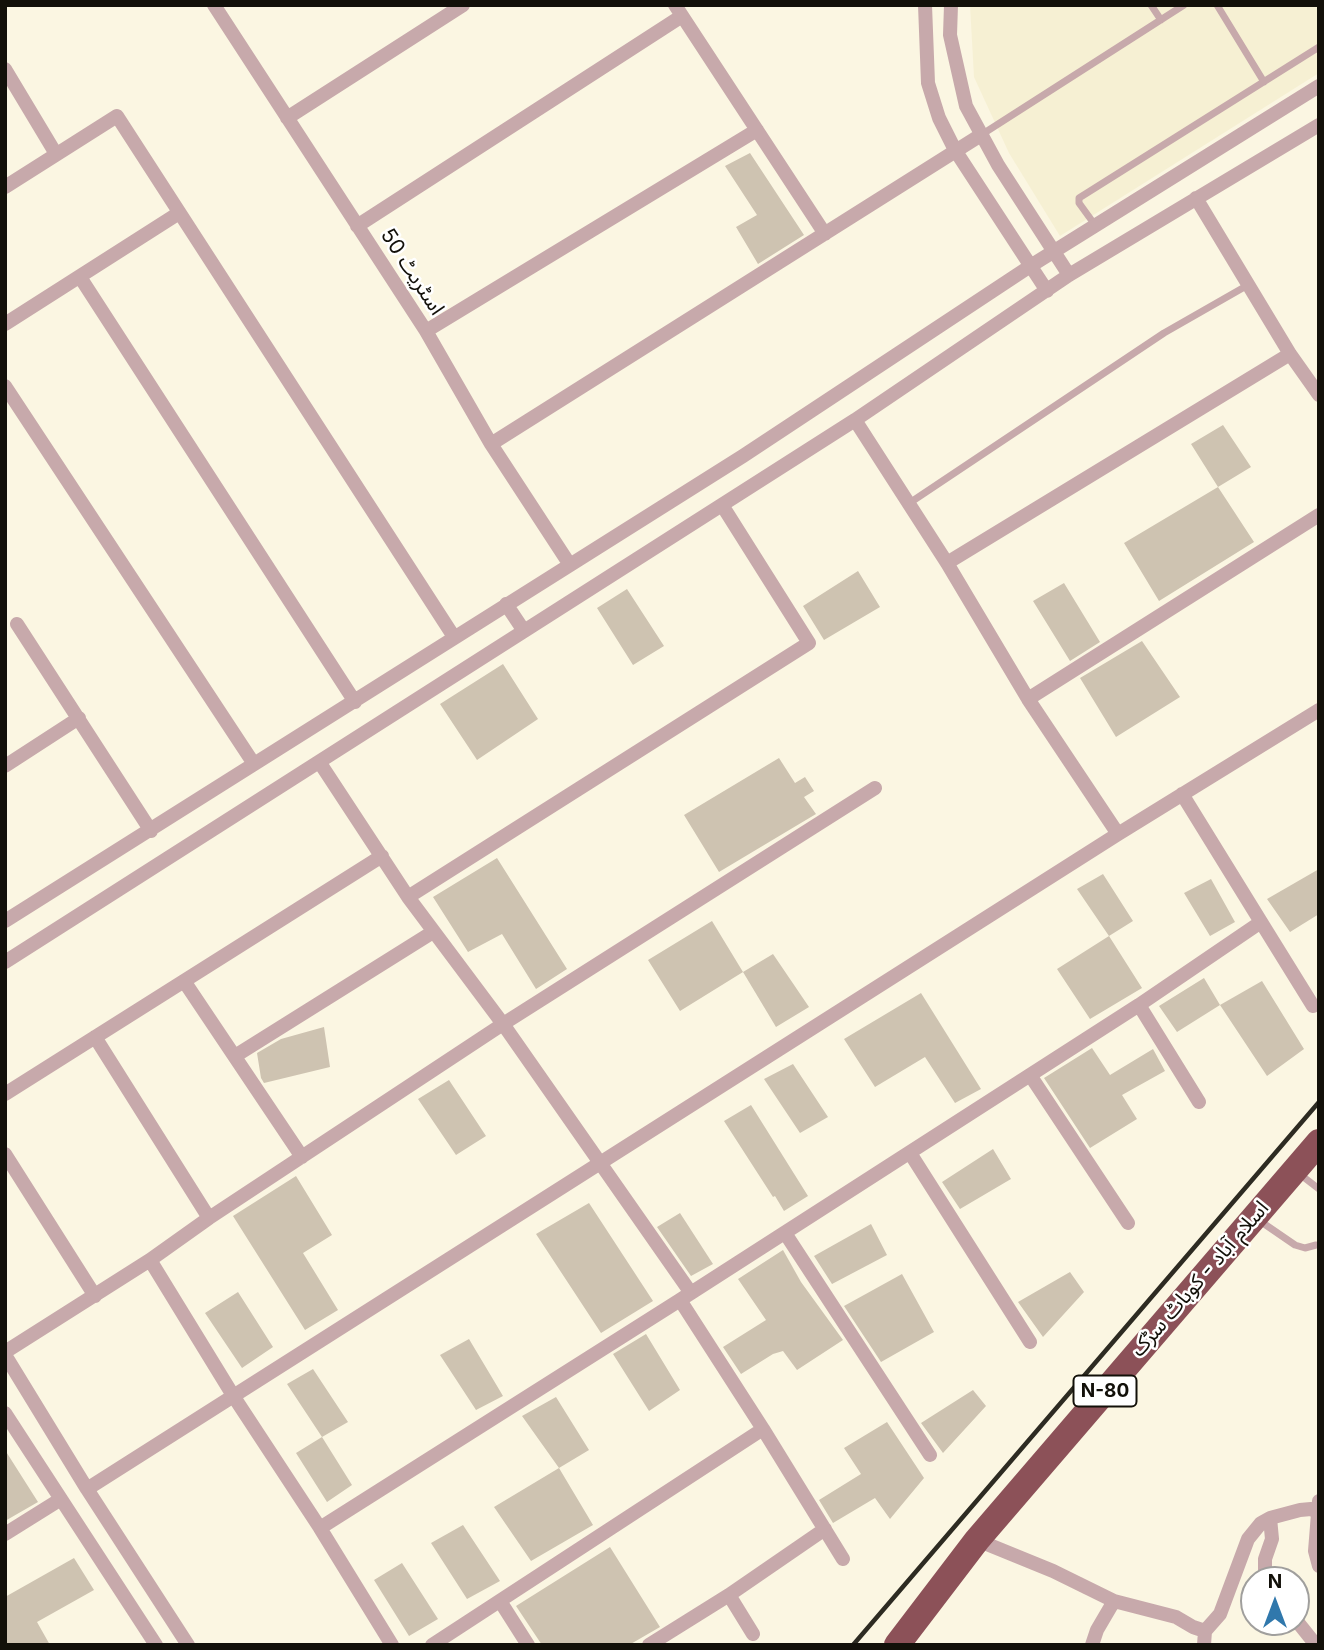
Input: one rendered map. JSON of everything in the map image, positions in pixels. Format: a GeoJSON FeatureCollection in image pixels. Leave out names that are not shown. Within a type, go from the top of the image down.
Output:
{"type":"FeatureCollection","features":[{"type":"Feature","properties":{"kind":"highway","name":"اسلام آباد - کوہاٹ سڑک"},"geometry":{"type":"LineString","coordinates":[[897,1645],[978,1539],[1319,1142]]}},
{"type":"Feature","properties":{"kind":"street","name":"اسٹریٹ 50"},"geometry":{"type":"LineString","coordinates":[[214,5],[425,331],[491,444],[570,565]]}},
{"type":"Feature","properties":{"kind":"street"},"geometry":{"type":"LineString","coordinates":[[287,118],[463,5]]}},
{"type":"Feature","properties":{"kind":"street"},"geometry":{"type":"LineString","coordinates":[[925,5],[928,83],[939,118],[955,150],[1047,291]]}},
{"type":"Feature","properties":{"kind":"street"},"geometry":{"type":"LineString","coordinates":[[951,5],[950,35],[966,106],[981,135],[1069,275]]}},
{"type":"Feature","properties":{"kind":"street"},"geometry":{"type":"LineString","coordinates":[[357,226],[678,10],[825,234]]}},
{"type":"Feature","properties":{"kind":"street"},"geometry":{"type":"LineString","coordinates":[[5,69],[56,155]]}},
{"type":"Feature","properties":{"kind":"street"},"geometry":{"type":"LineString","coordinates":[[5,922],[743,456],[1032,265],[1317,92]]}},
{"type":"Feature","properties":{"kind":"street"},"geometry":{"type":"LineString","coordinates":[[5,187],[117,116],[454,637]]}},
{"type":"Feature","properties":{"kind":"street"},"geometry":{"type":"LineString","coordinates":[[5,962],[855,420],[1069,275],[1319,125]]}},
{"type":"Feature","properties":{"kind":"street"},"geometry":{"type":"LineString","coordinates":[[425,331],[757,130]]}},
{"type":"Feature","properties":{"kind":"street"},"geometry":{"type":"LineString","coordinates":[[491,444],[981,135]]}},
{"type":"Feature","properties":{"kind":"street"},"geometry":{"type":"LineString","coordinates":[[1196,198],[1290,354],[1319,395]]}},
{"type":"Feature","properties":{"kind":"street"},"geometry":{"type":"LineString","coordinates":[[5,324],[179,213]]}},
{"type":"Feature","properties":{"kind":"street"},"geometry":{"type":"LineString","coordinates":[[80,277],[355,702]]}},
{"type":"Feature","properties":{"kind":"street"},"geometry":{"type":"LineString","coordinates":[[947,564],[1290,354]]}},
{"type":"Feature","properties":{"kind":"street"},"geometry":{"type":"LineString","coordinates":[[5,386],[254,764]]}},
{"type":"Feature","properties":{"kind":"street"},"geometry":{"type":"LineString","coordinates":[[855,420],[947,564],[1028,699],[1118,834]]}},
{"type":"Feature","properties":{"kind":"street"},"geometry":{"type":"LineString","coordinates":[[408,897],[809,643],[722,505]]}},
{"type":"Feature","properties":{"kind":"street"},"geometry":{"type":"LineString","coordinates":[[1028,699],[1319,515]]}},
{"type":"Feature","properties":{"kind":"street"},"geometry":{"type":"LineString","coordinates":[[506,604],[524,631]]}},
{"type":"Feature","properties":{"kind":"street"},"geometry":{"type":"LineString","coordinates":[[17,624],[151,831]]}},
{"type":"Feature","properties":{"kind":"street"},"geometry":{"type":"LineString","coordinates":[[87,1489],[1118,834],[1318,712]]}},
{"type":"Feature","properties":{"kind":"street"},"geometry":{"type":"LineString","coordinates":[[5,766],[79,718]]}},
{"type":"Feature","properties":{"kind":"street"},"geometry":{"type":"LineString","coordinates":[[320,763],[408,897],[503,1024],[600,1162],[843,1559]]}},
{"type":"Feature","properties":{"kind":"street"},"geometry":{"type":"LineString","coordinates":[[188,1645],[87,1489],[5,1353],[150,1260],[209,1218],[503,1024],[875,788]]}},
{"type":"Feature","properties":{"kind":"street"},"geometry":{"type":"LineString","coordinates":[[1182,794],[1314,1006]]}},
{"type":"Feature","properties":{"kind":"street"},"geometry":{"type":"LineString","coordinates":[[5,1094],[382,856]]}},
{"type":"Feature","properties":{"kind":"street"},"geometry":{"type":"LineString","coordinates":[[320,1528],[910,1153],[1139,1005],[1261,922]]}},
{"type":"Feature","properties":{"kind":"street"},"geometry":{"type":"LineString","coordinates":[[234,1056],[433,932]]}},
{"type":"Feature","properties":{"kind":"street"},"geometry":{"type":"LineString","coordinates":[[184,981],[302,1157]]}},
{"type":"Feature","properties":{"kind":"street"},"geometry":{"type":"LineString","coordinates":[[1139,1005],[1199,1102]]}},
{"type":"Feature","properties":{"kind":"street"},"geometry":{"type":"LineString","coordinates":[[95,1037],[209,1218]]}},
{"type":"Feature","properties":{"kind":"street"},"geometry":{"type":"LineString","coordinates":[[1030,1075],[1128,1223]]}},
{"type":"Feature","properties":{"kind":"street"},"geometry":{"type":"LineString","coordinates":[[910,1153],[1030,1342]]}},
{"type":"Feature","properties":{"kind":"street"},"geometry":{"type":"LineString","coordinates":[[5,1154],[95,1296]]}},
{"type":"Feature","properties":{"kind":"street"},"geometry":{"type":"LineString","coordinates":[[785,1233],[930,1455]]}},
{"type":"Feature","properties":{"kind":"street"},"geometry":{"type":"LineString","coordinates":[[150,1260],[392,1645]]}},
{"type":"Feature","properties":{"kind":"street"},"geometry":{"type":"LineString","coordinates":[[5,1413],[156,1645]]}},
{"type":"Feature","properties":{"kind":"street"},"geometry":{"type":"LineString","coordinates":[[432,1645],[763,1429]]}},
{"type":"Feature","properties":{"kind":"street"},"geometry":{"type":"LineString","coordinates":[[5,1534],[61,1499]]}},
{"type":"Feature","properties":{"kind":"street"},"geometry":{"type":"LineString","coordinates":[[978,1539],[1054,1571],[1114,1601],[1176,1617],[1193,1627],[1204,1638],[1220,1614],[1248,1539],[1261,1522],[1318,1506],[1315,1551],[1319,1566]]}},
{"type":"Feature","properties":{"kind":"street"},"geometry":{"type":"LineString","coordinates":[[1265,1566],[1272,1539],[1270,1518]]}},
{"type":"Feature","properties":{"kind":"street"},"geometry":{"type":"LineString","coordinates":[[649,1645],[729,1595],[825,1529]]}},
{"type":"Feature","properties":{"kind":"street"},"geometry":{"type":"LineString","coordinates":[[729,1595],[753,1634]]}},
{"type":"Feature","properties":{"kind":"street"},"geometry":{"type":"LineString","coordinates":[[500,1601],[528,1645]]}},
{"type":"Feature","properties":{"kind":"street"},"geometry":{"type":"LineString","coordinates":[[1092,1645],[1097,1630],[1114,1601]]}},
{"type":"Feature","properties":{"kind":"lane"},"geometry":{"type":"LineString","coordinates":[[1151,5],[1161,20]]}},
{"type":"Feature","properties":{"kind":"lane"},"geometry":{"type":"LineString","coordinates":[[981,135],[1184,5]]}},
{"type":"Feature","properties":{"kind":"lane"},"geometry":{"type":"LineString","coordinates":[[1217,5],[1264,82]]}},
{"type":"Feature","properties":{"kind":"lane"},"geometry":{"type":"LineString","coordinates":[[1095,226],[1079,203],[1079,198],[1319,47]]}},
{"type":"Feature","properties":{"kind":"lane"},"geometry":{"type":"LineString","coordinates":[[907,505],[1164,333],[1248,284]]}},
{"type":"Feature","properties":{"kind":"lane"},"geometry":{"type":"LineString","coordinates":[[1294,1170],[1319,1189]]}},
{"type":"Feature","properties":{"kind":"lane"},"geometry":{"type":"LineString","coordinates":[[1253,1217],[1295,1245],[1305,1248],[1316,1244]]}},
{"type":"Feature","properties":{"kind":"shaded area"},"geometry":{"type":"Polygon","coordinates":[[[970,5],[1319,5],[1319,73],[1060,236],[1009,153],[974,77],[970,5]]]}},
{"type":"Feature","properties":{"kind":"building"},"geometry":{"type":"Polygon","coordinates":[[[750,153],[804,235],[758,264],[736,227],[757,215],[725,166],[750,153]]]}},
{"type":"Feature","properties":{"kind":"building"},"geometry":{"type":"Polygon","coordinates":[[[1223,425],[1251,467],[1218,487],[1191,444],[1223,425]]]}},
{"type":"Feature","properties":{"kind":"building"},"geometry":{"type":"Polygon","coordinates":[[[1218,487],[1254,542],[1159,601],[1124,543],[1218,487]]]}},
{"type":"Feature","properties":{"kind":"building"},"geometry":{"type":"Polygon","coordinates":[[[858,571],[880,607],[824,640],[803,606],[858,571]]]}},
{"type":"Feature","properties":{"kind":"building"},"geometry":{"type":"Polygon","coordinates":[[[1064,583],[1100,642],[1070,661],[1033,601],[1064,583]]]}},
{"type":"Feature","properties":{"kind":"building"},"geometry":{"type":"Polygon","coordinates":[[[627,589],[664,646],[633,665],[597,608],[627,589]]]}},
{"type":"Feature","properties":{"kind":"building"},"geometry":{"type":"Polygon","coordinates":[[[1142,641],[1180,697],[1116,737],[1080,678],[1142,641]]]}},
{"type":"Feature","properties":{"kind":"building"},"geometry":{"type":"Polygon","coordinates":[[[503,664],[538,719],[477,760],[440,704],[503,664]]]}},
{"type":"Feature","properties":{"kind":"building"},"geometry":{"type":"Polygon","coordinates":[[[779,758],[795,783],[805,777],[814,791],[804,797],[816,814],[719,872],[684,815],[779,758]]]}},
{"type":"Feature","properties":{"kind":"building"},"geometry":{"type":"Polygon","coordinates":[[[497,858],[567,969],[536,989],[502,934],[468,952],[433,897],[497,858]]]}},
{"type":"Feature","properties":{"kind":"building"},"geometry":{"type":"Polygon","coordinates":[[[1319,869],[1319,914],[1290,932],[1267,899],[1319,869]]]}},
{"type":"Feature","properties":{"kind":"building"},"geometry":{"type":"Polygon","coordinates":[[[1103,874],[1133,921],[1109,936],[1077,889],[1103,874]]]}},
{"type":"Feature","properties":{"kind":"building"},"geometry":{"type":"Polygon","coordinates":[[[1211,879],[1235,922],[1210,936],[1184,893],[1211,879]]]}},
{"type":"Feature","properties":{"kind":"building"},"geometry":{"type":"Polygon","coordinates":[[[712,921],[743,972],[680,1011],[648,960],[712,921]]]}},
{"type":"Feature","properties":{"kind":"building"},"geometry":{"type":"Polygon","coordinates":[[[1109,936],[1142,988],[1090,1019],[1057,969],[1109,936]]]}},
{"type":"Feature","properties":{"kind":"building"},"geometry":{"type":"Polygon","coordinates":[[[773,954],[809,1007],[776,1027],[743,972],[773,954]]]}},
{"type":"Feature","properties":{"kind":"building"},"geometry":{"type":"Polygon","coordinates":[[[1204,978],[1220,1005],[1177,1032],[1159,1006],[1204,978]]]}},
{"type":"Feature","properties":{"kind":"building"},"geometry":{"type":"Polygon","coordinates":[[[1262,981],[1304,1049],[1267,1076],[1220,1005],[1262,981]]]}},
{"type":"Feature","properties":{"kind":"building"},"geometry":{"type":"Polygon","coordinates":[[[921,993],[981,1089],[955,1103],[925,1057],[875,1087],[844,1039],[921,993]]]}},
{"type":"Feature","properties":{"kind":"building"},"geometry":{"type":"Polygon","coordinates":[[[324,1027],[330,1067],[264,1083],[257,1053],[281,1039],[324,1027]]]}},
{"type":"Feature","properties":{"kind":"building"},"geometry":{"type":"Polygon","coordinates":[[[1092,1048],[1110,1075],[1153,1049],[1165,1071],[1122,1095],[1137,1119],[1090,1148],[1044,1078],[1092,1048]]]}},
{"type":"Feature","properties":{"kind":"building"},"geometry":{"type":"Polygon","coordinates":[[[793,1064],[828,1117],[800,1133],[764,1079],[793,1064]]]}},
{"type":"Feature","properties":{"kind":"building"},"geometry":{"type":"Polygon","coordinates":[[[449,1080],[486,1136],[456,1155],[418,1099],[449,1080]]]}},
{"type":"Feature","properties":{"kind":"building"},"geometry":{"type":"Polygon","coordinates":[[[751,1105],[808,1196],[784,1211],[724,1121],[751,1105]]]}},
{"type":"Feature","properties":{"kind":"building"},"geometry":{"type":"Polygon","coordinates":[[[993,1149],[1011,1179],[960,1209],[942,1182],[993,1149]]]}},
{"type":"Feature","properties":{"kind":"building"},"geometry":{"type":"Polygon","coordinates":[[[296,1176],[332,1235],[303,1253],[338,1310],[305,1330],[233,1216],[296,1176]]]}},
{"type":"Feature","properties":{"kind":"building"},"geometry":{"type":"Polygon","coordinates":[[[589,1203],[653,1301],[601,1333],[536,1234],[589,1203]]]}},
{"type":"Feature","properties":{"kind":"building"},"geometry":{"type":"Polygon","coordinates":[[[680,1213],[713,1264],[691,1276],[657,1227],[680,1213]]]}},
{"type":"Feature","properties":{"kind":"building"},"geometry":{"type":"Polygon","coordinates":[[[871,1224],[887,1255],[832,1284],[814,1256],[871,1224]]]}},
{"type":"Feature","properties":{"kind":"building"},"geometry":{"type":"Polygon","coordinates":[[[783,1250],[801,1282],[843,1340],[797,1370],[783,1351],[773,1354],[741,1374],[723,1347],[766,1320],[738,1279],[783,1250]]]}},
{"type":"Feature","properties":{"kind":"building"},"geometry":{"type":"Polygon","coordinates":[[[1070,1272],[1084,1292],[1043,1337],[1018,1302],[1070,1272]]]}},
{"type":"Feature","properties":{"kind":"building"},"geometry":{"type":"Polygon","coordinates":[[[902,1274],[934,1332],[881,1362],[844,1306],[902,1274]]]}},
{"type":"Feature","properties":{"kind":"building"},"geometry":{"type":"Polygon","coordinates":[[[238,1292],[273,1347],[242,1368],[205,1313],[238,1292]]]}},
{"type":"Feature","properties":{"kind":"building"},"geometry":{"type":"Polygon","coordinates":[[[646,1334],[680,1390],[649,1411],[613,1354],[646,1334]]]}},
{"type":"Feature","properties":{"kind":"building"},"geometry":{"type":"Polygon","coordinates":[[[469,1339],[503,1396],[476,1410],[440,1355],[469,1339]]]}},
{"type":"Feature","properties":{"kind":"building"},"geometry":{"type":"Polygon","coordinates":[[[313,1369],[348,1422],[322,1437],[287,1384],[313,1369]]]}},
{"type":"Feature","properties":{"kind":"building"},"geometry":{"type":"Polygon","coordinates":[[[973,1390],[986,1406],[943,1453],[921,1423],[973,1390]]]}},
{"type":"Feature","properties":{"kind":"building"},"geometry":{"type":"Polygon","coordinates":[[[556,1397],[589,1450],[559,1468],[522,1416],[556,1397]]]}},
{"type":"Feature","properties":{"kind":"building"},"geometry":{"type":"Polygon","coordinates":[[[887,1422],[924,1478],[890,1519],[875,1498],[833,1523],[819,1500],[861,1474],[844,1448],[887,1422]]]}},
{"type":"Feature","properties":{"kind":"building"},"geometry":{"type":"Polygon","coordinates":[[[322,1437],[352,1485],[327,1502],[296,1453],[322,1437]]]}},
{"type":"Feature","properties":{"kind":"building"},"geometry":{"type":"Polygon","coordinates":[[[5,1450],[38,1502],[5,1521],[5,1450]]]}},
{"type":"Feature","properties":{"kind":"building"},"geometry":{"type":"Polygon","coordinates":[[[559,1468],[593,1525],[531,1561],[494,1507],[559,1468]]]}},
{"type":"Feature","properties":{"kind":"building"},"geometry":{"type":"Polygon","coordinates":[[[463,1525],[500,1581],[467,1599],[431,1543],[463,1525]]]}},
{"type":"Feature","properties":{"kind":"building"},"geometry":{"type":"Polygon","coordinates":[[[610,1547],[660,1627],[629,1645],[542,1645],[516,1606],[610,1547]]]}},
{"type":"Feature","properties":{"kind":"building"},"geometry":{"type":"Polygon","coordinates":[[[74,1558],[94,1590],[37,1622],[50,1645],[5,1645],[5,1597],[74,1558]]]}},
{"type":"Feature","properties":{"kind":"building"},"geometry":{"type":"Polygon","coordinates":[[[402,1563],[438,1619],[409,1636],[374,1580],[402,1563]]]}},
{"type":"Feature","properties":{"kind":"railway"},"geometry":{"type":"LineString","coordinates":[[853,1645],[1319,1102]]}}]}
